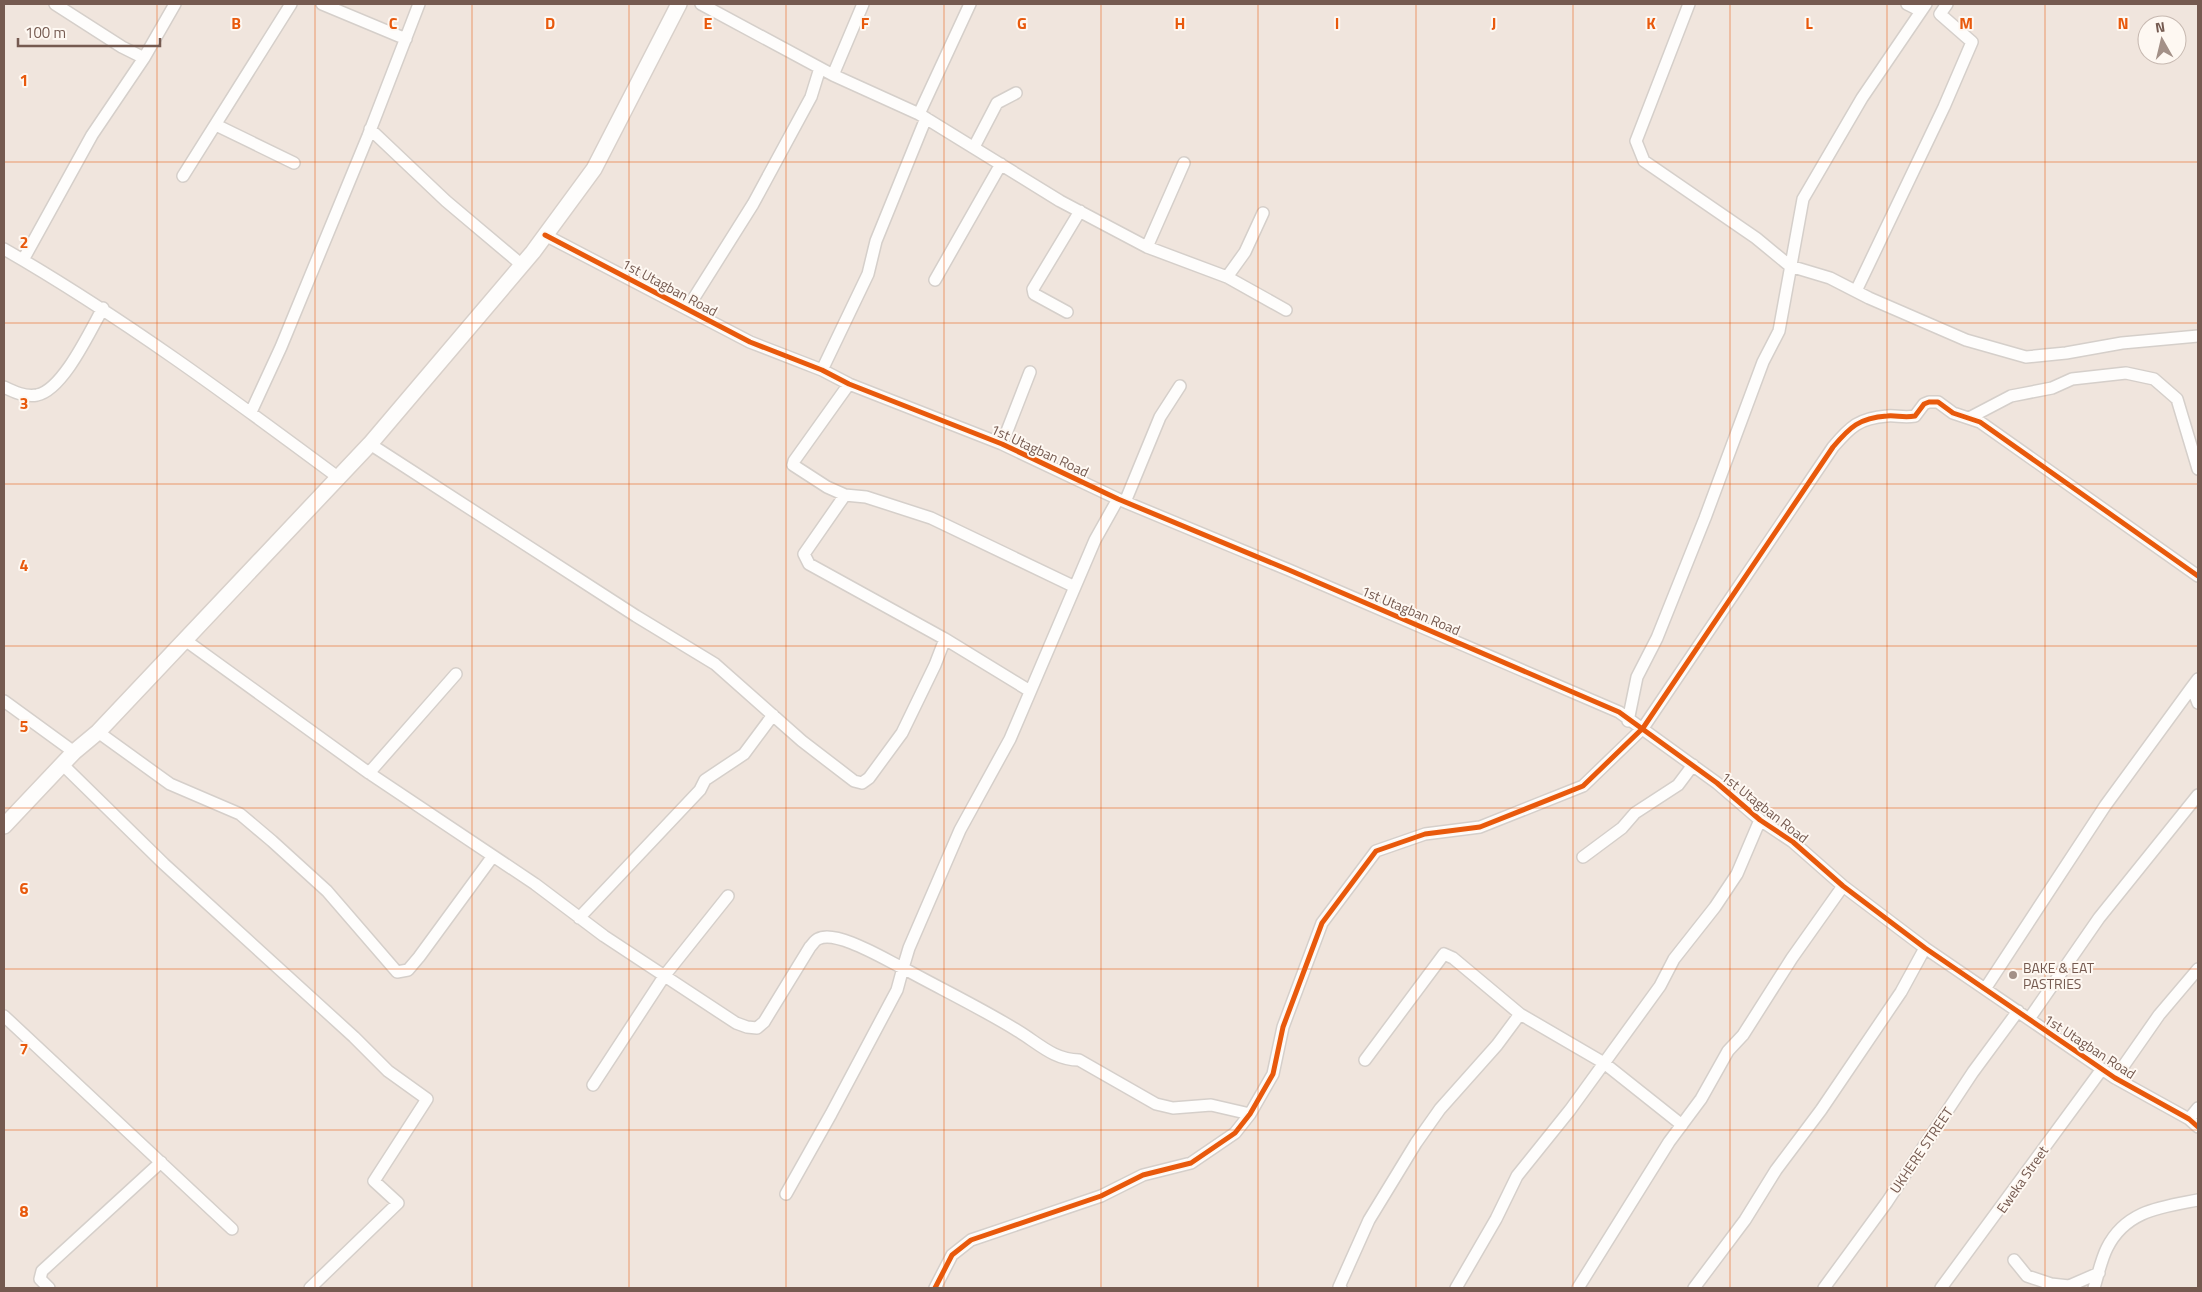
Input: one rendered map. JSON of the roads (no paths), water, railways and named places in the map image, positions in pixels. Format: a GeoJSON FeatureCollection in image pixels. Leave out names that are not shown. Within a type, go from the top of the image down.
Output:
{"type":"FeatureCollection","features":[{"type":"Feature","properties":{"kind":"main road"},"geometry":{"type":"LineString","coordinates":[[4,826],[74,752],[98,732],[339,478],[522,265],[594,169],[675,5]]}},
{"type":"Feature","properties":{"kind":"street"},"geometry":{"type":"LineString","coordinates":[[55,4],[122,47],[144,58]]}},
{"type":"Feature","properties":{"kind":"street"},"geometry":{"type":"LineString","coordinates":[[23,260],[92,135],[144,58],[175,4]]}},
{"type":"Feature","properties":{"kind":"street"},"geometry":{"type":"LineString","coordinates":[[183,176],[291,4]]}},
{"type":"Feature","properties":{"kind":"street"},"geometry":{"type":"LineString","coordinates":[[322,4],[406,39]]}},
{"type":"Feature","properties":{"kind":"street"},"geometry":{"type":"LineString","coordinates":[[251,412],[285,338],[419,4]]}},
{"type":"Feature","properties":{"kind":"street"},"geometry":{"type":"LineString","coordinates":[[700,4],[833,75],[923,116],[1080,211],[1147,247],[1227,277],[1286,310]]}},
{"type":"Feature","properties":{"kind":"street"},"geometry":{"type":"LineString","coordinates":[[833,75],[863,4]]}},
{"type":"Feature","properties":{"kind":"street"},"geometry":{"type":"LineString","coordinates":[[822,370],[868,274],[876,241],[923,116],[970,4]]}},
{"type":"Feature","properties":{"kind":"street"},"geometry":{"type":"LineString","coordinates":[[1689,4],[1636,141],[1644,161],[1756,238],[1790,266],[1830,278],[1966,340],[2026,356],[2066,353],[2122,343],[2198,336]]}},
{"type":"Feature","properties":{"kind":"street"},"geometry":{"type":"LineString","coordinates":[[1628,721],[1638,677],[1657,638],[1705,518],[1763,362],[1779,331],[1803,199],[1862,98],[1924,7],[1908,4]]}},
{"type":"Feature","properties":{"kind":"street"},"geometry":{"type":"LineString","coordinates":[[1856,291],[1944,107],[1972,42],[1940,14],[1946,4]]}},
{"type":"Feature","properties":{"kind":"street"},"geometry":{"type":"LineString","coordinates":[[687,309],[753,204],[811,97],[820,68]]}},
{"type":"Feature","properties":{"kind":"street"},"geometry":{"type":"LineString","coordinates":[[974,147],[997,103],[1016,93]]}},
{"type":"Feature","properties":{"kind":"street"},"geometry":{"type":"LineString","coordinates":[[216,125],[294,163]]}},
{"type":"Feature","properties":{"kind":"street"},"geometry":{"type":"LineString","coordinates":[[370,129],[446,201],[522,265]]}},
{"type":"Feature","properties":{"kind":"street"},"geometry":{"type":"LineString","coordinates":[[1147,247],[1184,163]]}},
{"type":"Feature","properties":{"kind":"street"},"geometry":{"type":"LineString","coordinates":[[935,280],[1001,164]]}},
{"type":"Feature","properties":{"kind":"street"},"geometry":{"type":"LineString","coordinates":[[1067,312],[1034,294],[1033,289],[1080,211]]}},
{"type":"Feature","properties":{"kind":"street"},"geometry":{"type":"LineString","coordinates":[[1227,277],[1245,252],[1264,213]]}},
{"type":"Feature","properties":{"kind":"street","name":"1st Utagban Road"},"geometry":{"type":"LineString","coordinates":[[545,235],[750,342],[822,370],[849,384],[1002,444],[1122,500],[1290,570],[1619,712],[1628,721],[1643,728],[1693,765],[1760,820],[1792,842],[1844,886],[1925,948],[2115,1078],[2194,1123]]}},
{"type":"Feature","properties":{"kind":"street"},"geometry":{"type":"LineString","coordinates":[[4,249],[103,308],[251,412],[339,478]]}},
{"type":"Feature","properties":{"kind":"street"},"geometry":{"type":"LineString","coordinates":[[4,387],[29,396],[45,393],[53,388],[64,375],[103,308]]}},
{"type":"Feature","properties":{"kind":"street"},"geometry":{"type":"LineString","coordinates":[[1002,444],[1030,372]]}},
{"type":"Feature","properties":{"kind":"street"},"geometry":{"type":"LineString","coordinates":[[1969,418],[2011,396],[2052,388],[2072,379],[2126,373],[2154,378],[2177,399],[2198,468]]}},
{"type":"Feature","properties":{"kind":"street"},"geometry":{"type":"LineString","coordinates":[[849,384],[793,465],[827,487],[845,495],[866,497],[931,518],[1075,587]]}},
{"type":"Feature","properties":{"kind":"street"},"geometry":{"type":"LineString","coordinates":[[786,1194],[897,990],[909,948],[960,830],[1010,739],[1096,540],[1122,500],[1160,416],[1180,386]]}},
{"type":"Feature","properties":{"kind":"street"},"geometry":{"type":"LineString","coordinates":[[935,1288],[952,1255],[971,1240],[1101,1196],[1143,1175],[1191,1163],[1236,1134],[1273,1074],[1283,1027],[1322,923],[1376,851],[1425,834],[1480,826],[1583,786],[1643,728],[1833,447],[1849,428],[1866,419],[1889,415],[1902,418],[1915,416],[1924,404],[1938,402],[1953,413],[1980,422],[2198,576]]}},
{"type":"Feature","properties":{"kind":"street"},"geometry":{"type":"LineString","coordinates":[[370,444],[636,616],[715,664],[802,741],[854,781],[862,782],[870,778],[902,733],[935,665],[945,639]]}},
{"type":"Feature","properties":{"kind":"street"},"geometry":{"type":"LineString","coordinates":[[845,495],[804,554],[808,564],[945,639],[1030,691]]}},
{"type":"Feature","properties":{"kind":"street"},"geometry":{"type":"LineString","coordinates":[[185,640],[369,773],[535,884],[604,936],[736,1022],[747,1027],[757,1028],[764,1022],[810,947],[818,939],[828,937],[840,938],[903,968],[1018,1030],[1048,1051],[1066,1060],[1079,1060],[1156,1104],[1173,1108],[1210,1105],[1250,1114]]}},
{"type":"Feature","properties":{"kind":"street"},"geometry":{"type":"LineString","coordinates":[[369,773],[456,674]]}},
{"type":"Feature","properties":{"kind":"street"},"geometry":{"type":"LineString","coordinates":[[2195,683],[2198,703]]}},
{"type":"Feature","properties":{"kind":"street"},"geometry":{"type":"LineString","coordinates":[[1985,989],[2105,806],[2195,683]]}},
{"type":"Feature","properties":{"kind":"street"},"geometry":{"type":"LineString","coordinates":[[4,701],[74,752]]}},
{"type":"Feature","properties":{"kind":"street"},"geometry":{"type":"LineString","coordinates":[[579,918],[700,790],[705,780],[744,754],[773,715]]}},
{"type":"Feature","properties":{"kind":"street"},"geometry":{"type":"LineString","coordinates":[[98,732],[170,784],[240,814],[326,891],[397,972],[408,970],[419,958],[493,856]]}},
{"type":"Feature","properties":{"kind":"street"},"geometry":{"type":"LineString","coordinates":[[62,764],[164,864],[354,1037],[388,1071],[427,1099],[374,1181],[398,1203],[310,1288]]}},
{"type":"Feature","properties":{"kind":"street"},"geometry":{"type":"LineString","coordinates":[[1583,857],[1622,828],[1635,813],[1678,785],[1693,765]]}},
{"type":"Feature","properties":{"kind":"street"},"geometry":{"type":"LineString","coordinates":[[2029,1019],[2099,918],[2198,795]]}},
{"type":"Feature","properties":{"kind":"street"},"geometry":{"type":"LineString","coordinates":[[1456,1288],[1496,1219],[1517,1176],[1604,1064],[1660,986],[1674,959],[1715,907],[1737,874],[1760,820]]}},
{"type":"Feature","properties":{"kind":"street"},"geometry":{"type":"LineString","coordinates":[[1578,1288],[1669,1142],[1701,1098],[1728,1052],[1742,1035],[1792,958],[1844,886]]}},
{"type":"Feature","properties":{"kind":"street"},"geometry":{"type":"LineString","coordinates":[[594,1085],[665,975],[728,896]]}},
{"type":"Feature","properties":{"kind":"street"},"geometry":{"type":"LineString","coordinates":[[1694,1288],[1744,1220],[1776,1170],[1821,1110],[1885,1016],[1901,992],[1925,948]]}},
{"type":"Feature","properties":{"kind":"street"},"geometry":{"type":"LineString","coordinates":[[1365,1060],[1444,954],[1453,958],[1520,1014],[1604,1064],[1682,1126]]}},
{"type":"Feature","properties":{"kind":"street"},"geometry":{"type":"LineString","coordinates":[[2115,1078],[2159,1016],[2198,969]]}},
{"type":"Feature","properties":{"kind":"street","name":"UKHERE STREET"},"geometry":{"type":"LineString","coordinates":[[1824,1288],[1887,1202],[1973,1072],[2018,1011]]}},
{"type":"Feature","properties":{"kind":"street"},"geometry":{"type":"LineString","coordinates":[[1341,1288],[1339,1287],[1369,1220],[1416,1142],[1440,1109],[1497,1045],[1520,1014]]}},
{"type":"Feature","properties":{"kind":"street"},"geometry":{"type":"LineString","coordinates":[[4,1016],[232,1229]]}},
{"type":"Feature","properties":{"kind":"street","name":"Eweka Street"},"geometry":{"type":"LineString","coordinates":[[1941,1288],[2102,1069]]}},
{"type":"Feature","properties":{"kind":"street"},"geometry":{"type":"LineString","coordinates":[[2194,1123],[2198,1108]]}},
{"type":"Feature","properties":{"kind":"street"},"geometry":{"type":"LineString","coordinates":[[50,1288],[40,1279],[42,1271],[161,1162]]}},
{"type":"Feature","properties":{"kind":"street"},"geometry":{"type":"LineString","coordinates":[[2094,1288],[2108,1248],[2120,1231],[2135,1216],[2155,1208],[2198,1200]]}},
{"type":"Feature","properties":{"kind":"street"},"geometry":{"type":"LineString","coordinates":[[2014,1260],[2027,1276],[2050,1284],[2069,1286],[2099,1273]]}},
{"type":"Feature","properties":{"kind":"place","name":"BAKE & EAT PASTRIES"},"geometry":{"type":"Point","coordinates":[2013,975]}}]}
